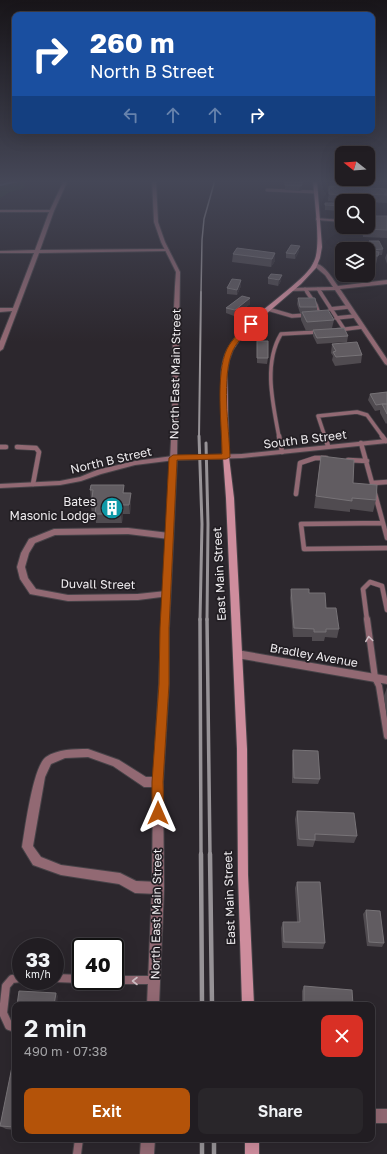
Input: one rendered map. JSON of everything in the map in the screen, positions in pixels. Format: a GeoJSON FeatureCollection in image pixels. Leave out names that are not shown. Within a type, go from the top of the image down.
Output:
{"type":"FeatureCollection","features":[{"type":"Feature","properties":{"kind":"main road","name":"East Main Street"},"geometry":{"type":"LineString","coordinates":[[248,1002],[243,875],[242,749],[230,498],[226,457],[224,386],[226,361],[230,350],[239,335],[308,274],[315,264],[320,246],[319,234]]}},
{"type":"Feature","properties":{"kind":"main road"},"geometry":{"type":"LineString","coordinates":[[252,1142],[252,1154]]}},
{"type":"Feature","properties":{"kind":"street"},"geometry":{"type":"LineString","coordinates":[[0,349],[43,234]]}},
{"type":"Feature","properties":{"kind":"street","name":"North East Main Street"},"geometry":{"type":"LineString","coordinates":[[153,1002],[158,888],[158,782],[164,684],[166,594],[175,422],[178,272],[162,242],[160,234]]}},
{"type":"Feature","properties":{"kind":"street"},"geometry":{"type":"LineString","coordinates":[[0,252],[167,250]]}},
{"type":"Feature","properties":{"kind":"street"},"geometry":{"type":"LineString","coordinates":[[315,264],[327,274],[387,364]]}},
{"type":"Feature","properties":{"kind":"street"},"geometry":{"type":"LineString","coordinates":[[291,290],[335,288],[387,282]]}},
{"type":"Feature","properties":{"kind":"street"},"geometry":{"type":"LineString","coordinates":[[0,310],[16,309]]}},
{"type":"Feature","properties":{"kind":"street","name":"South B Street"},"geometry":{"type":"LineString","coordinates":[[226,457],[387,441]]}},
{"type":"Feature","properties":{"kind":"street","name":"North B Street"},"geometry":{"type":"LineString","coordinates":[[0,486],[60,483],[81,479],[121,466],[173,458],[226,457]]}},
{"type":"Feature","properties":{"kind":"street","name":"Duvall Street"},"geometry":{"type":"LineString","coordinates":[[166,594],[138,597],[68,598],[33,592],[24,579],[21,567],[24,553],[32,541],[54,532],[128,531],[169,536]]}},
{"type":"Feature","properties":{"kind":"street","name":"Bradley Avenue"},"geometry":{"type":"LineString","coordinates":[[237,654],[387,680]]}},
{"type":"Feature","properties":{"kind":"street"},"geometry":{"type":"LineString","coordinates":[[158,782],[144,782],[116,764],[88,753],[64,754],[48,761],[40,776],[27,847],[37,861],[61,870],[120,880],[135,887],[158,888]]}},
{"type":"Feature","properties":{"kind":"street"},"geometry":{"type":"LineString","coordinates":[[375,1116],[387,1116]]}},
{"type":"Feature","properties":{"kind":"street"},"geometry":{"type":"LineString","coordinates":[[147,1154],[148,1142]]}},
{"type":"Feature","properties":{"kind":"lane"},"geometry":{"type":"LineString","coordinates":[[268,309],[292,316],[319,314],[316,305],[305,289]]}},
{"type":"Feature","properties":{"kind":"lane"},"geometry":{"type":"LineString","coordinates":[[318,289],[344,329]]}},
{"type":"Feature","properties":{"kind":"lane"},"geometry":{"type":"LineString","coordinates":[[330,309],[348,307]]}},
{"type":"Feature","properties":{"kind":"lane"},"geometry":{"type":"LineString","coordinates":[[336,318],[355,316]]}},
{"type":"Feature","properties":{"kind":"lane"},"geometry":{"type":"LineString","coordinates":[[336,330],[362,327]]}},
{"type":"Feature","properties":{"kind":"lane"},"geometry":{"type":"LineString","coordinates":[[282,452],[272,391],[272,369],[276,340],[281,334],[321,332]]}},
{"type":"Feature","properties":{"kind":"lane"},"geometry":{"type":"LineString","coordinates":[[328,446],[318,416],[357,412],[367,415],[387,441]]}},
{"type":"Feature","properties":{"kind":"lane"},"geometry":{"type":"LineString","coordinates":[[361,443],[387,538]]}},
{"type":"Feature","properties":{"kind":"lane"},"geometry":{"type":"LineString","coordinates":[[0,447],[6,447]]}},
{"type":"Feature","properties":{"kind":"lane"},"geometry":{"type":"LineString","coordinates":[[17,447],[36,448],[38,452],[33,484]]}},
{"type":"Feature","properties":{"kind":"lane"},"geometry":{"type":"LineString","coordinates":[[296,494],[300,463],[315,458],[328,459]]}},
{"type":"Feature","properties":{"kind":"lane"},"geometry":{"type":"LineString","coordinates":[[342,460],[367,461]]}},
{"type":"Feature","properties":{"kind":"lane"},"geometry":{"type":"LineString","coordinates":[[373,483],[387,482]]}},
{"type":"Feature","properties":{"kind":"lane"},"geometry":{"type":"LineString","coordinates":[[383,523],[301,524],[304,548],[387,548]]}},
{"type":"Feature","properties":{"kind":"lane"},"geometry":{"type":"LineString","coordinates":[[387,610],[385,585],[370,582],[363,588],[375,678],[379,686],[387,736]]}},
{"type":"Feature","properties":{"kind":"lane"},"geometry":{"type":"LineString","coordinates":[[12,979],[6,986],[3,1013],[9,1026],[12,1027]]}},
{"type":"Feature","properties":{"kind":"lane"},"geometry":{"type":"LineString","coordinates":[[124,980],[154,980]]}},
{"type":"Feature","properties":{"kind":"lane"},"geometry":{"type":"LineString","coordinates":[[77,1154],[79,1142]]}},
{"type":"Feature","properties":{"kind":"building"},"geometry":{"type":"Polygon","coordinates":[[[379,241],[383,249],[375,250],[375,242],[369,242],[379,241]]]}},
{"type":"Feature","properties":{"kind":"building"},"geometry":{"type":"Polygon","coordinates":[[[291,245],[300,246],[295,254],[286,253],[291,245]]]}},
{"type":"Feature","properties":{"kind":"building"},"geometry":{"type":"Polygon","coordinates":[[[237,248],[275,253],[272,259],[233,254],[237,248]]]}},
{"type":"Feature","properties":{"kind":"building"},"geometry":{"type":"Polygon","coordinates":[[[375,252],[379,252],[378,256],[375,256],[375,252]]]}},
{"type":"Feature","properties":{"kind":"building"},"geometry":{"type":"Polygon","coordinates":[[[271,274],[282,275],[279,280],[268,278],[271,274]]]}},
{"type":"Feature","properties":{"kind":"building"},"geometry":{"type":"Polygon","coordinates":[[[232,279],[241,280],[237,290],[227,288],[232,279]]]}},
{"type":"Feature","properties":{"kind":"building"},"geometry":{"type":"Polygon","coordinates":[[[242,296],[250,298],[235,310],[226,308],[242,296]]]}},
{"type":"Feature","properties":{"kind":"building"},"geometry":{"type":"Polygon","coordinates":[[[298,298],[315,298],[317,307],[300,307],[298,298]]]}},
{"type":"Feature","properties":{"kind":"building"},"geometry":{"type":"Polygon","coordinates":[[[328,310],[334,320],[307,322],[302,312],[328,310]]]}},
{"type":"Feature","properties":{"kind":"building"},"geometry":{"type":"Polygon","coordinates":[[[344,328],[348,336],[317,338],[313,330],[344,328]]]}},
{"type":"Feature","properties":{"kind":"building"},"geometry":{"type":"Polygon","coordinates":[[[257,341],[268,341],[268,358],[257,358],[257,341]]]}},
{"type":"Feature","properties":{"kind":"building"},"geometry":{"type":"Polygon","coordinates":[[[357,342],[362,355],[336,357],[333,352],[336,351],[332,344],[357,342]]]}},
{"type":"Feature","properties":{"kind":"building"},"geometry":{"type":"Polygon","coordinates":[[[387,392],[387,404],[376,405],[370,394],[387,392]]]}},
{"type":"Feature","properties":{"kind":"building"},"geometry":{"type":"Polygon","coordinates":[[[382,404],[387,404],[387,414],[382,404]]]}},
{"type":"Feature","properties":{"kind":"building"},"geometry":{"type":"Polygon","coordinates":[[[321,456],[354,460],[353,483],[377,485],[376,500],[352,498],[352,501],[316,496],[321,456]]]}},
{"type":"Feature","properties":{"kind":"building","name":"Bates Masonic Lodge"},"geometry":{"type":"Polygon","coordinates":[[[91,485],[124,485],[123,493],[131,493],[129,505],[122,505],[121,514],[95,514],[96,506],[91,506],[93,490],[90,490],[91,485]]]}},
{"type":"Feature","properties":{"kind":"building"},"geometry":{"type":"Polygon","coordinates":[[[291,589],[309,589],[309,593],[325,593],[326,608],[336,608],[339,629],[326,629],[326,632],[314,632],[314,629],[294,628],[291,589]]]}},
{"type":"Feature","properties":{"kind":"building"},"geometry":{"type":"Polygon","coordinates":[[[293,750],[318,751],[320,779],[294,778],[293,750]]]}},
{"type":"Feature","properties":{"kind":"building"},"geometry":{"type":"Polygon","coordinates":[[[297,811],[354,813],[357,836],[315,834],[315,840],[299,839],[297,811]]]}},
{"type":"Feature","properties":{"kind":"building"},"geometry":{"type":"Polygon","coordinates":[[[297,882],[320,882],[325,943],[284,942],[283,922],[300,922],[297,882]]]}},
{"type":"Feature","properties":{"kind":"building"},"geometry":{"type":"Polygon","coordinates":[[[366,910],[380,911],[384,943],[369,942],[366,910]]]}},
{"type":"Feature","properties":{"kind":"building"},"geometry":{"type":"Polygon","coordinates":[[[304,986],[352,990],[353,1002],[304,1002],[304,986]]]}},
{"type":"Feature","properties":{"kind":"building"},"geometry":{"type":"Polygon","coordinates":[[[19,991],[56,993],[54,1002],[17,1002],[19,991]]]}},
{"type":"Feature","properties":{"kind":"building"},"geometry":{"type":"Polygon","coordinates":[[[12,1067],[12,1127],[0,1126],[12,1067]]]}},
{"type":"Feature","properties":{"kind":"railway"},"geometry":{"type":"LineString","coordinates":[[201,293],[203,234]]}},
{"type":"Feature","properties":{"kind":"railway"},"geometry":{"type":"LineString","coordinates":[[199,436],[201,292]]}},
{"type":"Feature","properties":{"kind":"railway"},"geometry":{"type":"LineString","coordinates":[[199,436],[202,524],[200,620]]}},
{"type":"Feature","properties":{"kind":"railway"},"geometry":{"type":"LineString","coordinates":[[206,443],[208,524],[207,619]]}},
{"type":"Feature","properties":{"kind":"railway"},"geometry":{"type":"LineString","coordinates":[[207,619],[210,855]]}},
{"type":"Feature","properties":{"kind":"railway"},"geometry":{"type":"LineString","coordinates":[[200,620],[201,855]]}},
{"type":"Feature","properties":{"kind":"railway"},"geometry":{"type":"LineString","coordinates":[[201,854],[202,1002]]}},
{"type":"Feature","properties":{"kind":"railway"},"geometry":{"type":"LineString","coordinates":[[210,854],[212,1002]]}},
{"type":"Feature","properties":{"kind":"railway"},"geometry":{"type":"LineString","coordinates":[[202,1142],[202,1154]]}},
{"type":"Feature","properties":{"kind":"railway"},"geometry":{"type":"LineString","coordinates":[[214,1142],[214,1154]]}},
{"type":"Feature","properties":{"kind":"place","name":"Bates Masonic Lodge"},"geometry":{"type":"Point","coordinates":[112,508]}},
{"type":"Feature","properties":{"kind":"route"},"geometry":{"type":"LineString","coordinates":[[158,813],[158,782],[164,684],[164,628],[173,458],[226,457],[224,382],[226,361],[236,339],[251,324]]}}]}
